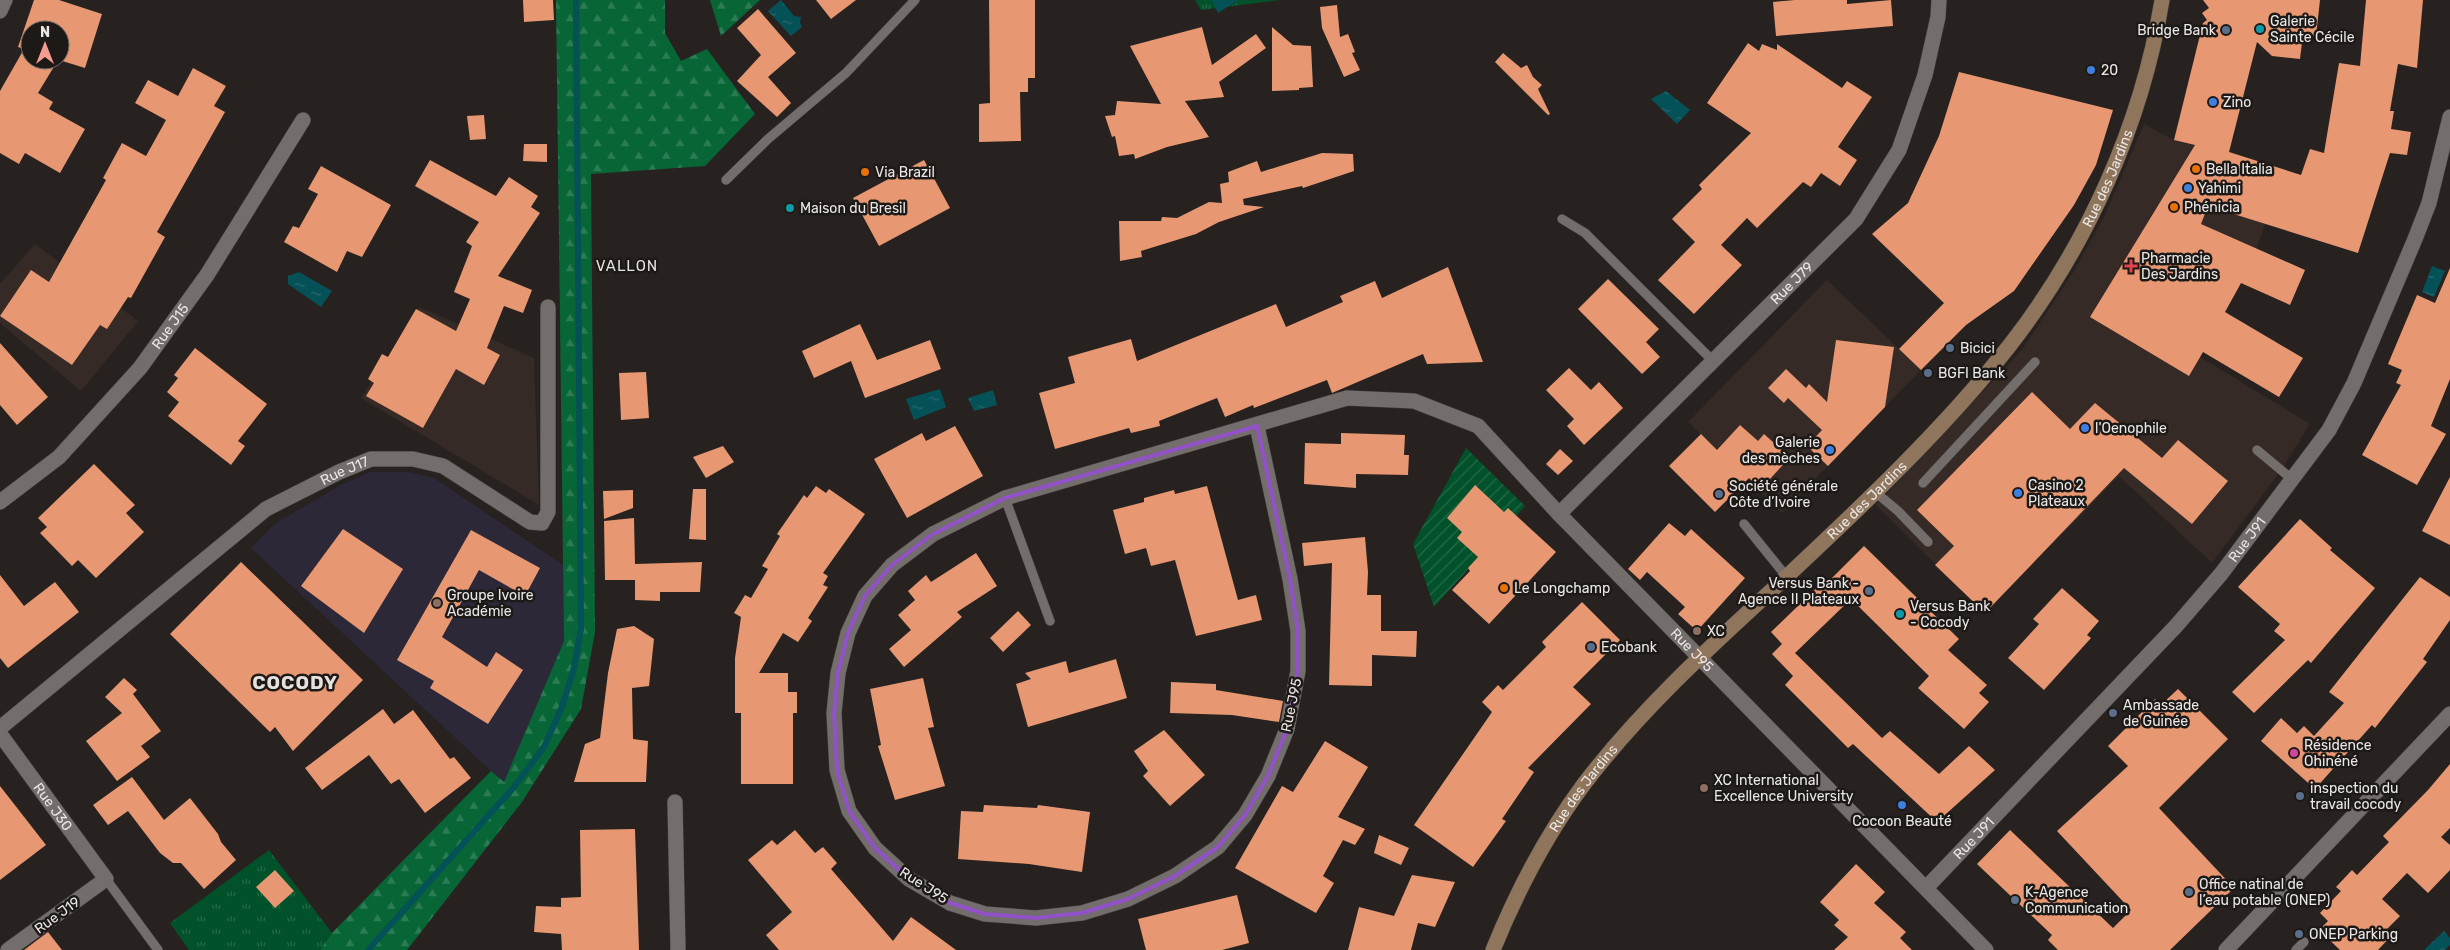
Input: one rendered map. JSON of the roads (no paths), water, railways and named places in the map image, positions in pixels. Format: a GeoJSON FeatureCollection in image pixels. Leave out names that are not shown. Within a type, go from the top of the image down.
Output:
{"type":"FeatureCollection","features":[{"type":"Feature","properties":{"kind":"main road","name":"Rue des Jardins"},"geometry":{"type":"LineString","coordinates":[[1493,950],[1516,894],[1551,832],[1584,784],[1634,723],[1699,656],[1786,576],[1945,420],[2010,344],[2066,261],[2098,204],[2131,121],[2145,75],[2162,0]]}},
{"type":"Feature","properties":{"kind":"street"},"geometry":{"type":"LineString","coordinates":[[0,11],[5,0]]}},
{"type":"Feature","properties":{"kind":"street","name":"Rue J79"},"geometry":{"type":"LineString","coordinates":[[1559,514],[1856,219],[1899,150],[1925,75],[1938,17],[1939,0]]}},
{"type":"Feature","properties":{"kind":"street","name":"Rue J91"},"geometry":{"type":"LineString","coordinates":[[1926,888],[2176,626],[2221,574],[2329,430],[2354,383],[2429,203],[2450,117]]}},
{"type":"Feature","properties":{"kind":"street","name":"Rue J15"},"geometry":{"type":"LineString","coordinates":[[0,502],[59,457],[140,368],[207,275],[303,120]]}},
{"type":"Feature","properties":{"kind":"street","name":"Rue J17"},"geometry":{"type":"LineString","coordinates":[[0,728],[266,509],[339,472],[371,459],[413,459],[443,466],[530,522],[542,523],[548,512],[548,308]]}},
{"type":"Feature","properties":{"kind":"street","name":"Rue J95"},"geometry":{"type":"LineString","coordinates":[[1257,426],[1290,579],[1298,631],[1298,671],[1287,729],[1268,776],[1245,815],[1218,847],[1175,876],[1128,900],[1082,913],[1036,918],[985,914],[950,903],[909,879],[874,848],[849,811],[837,770],[834,713],[838,672],[848,633],[865,596],[892,565],[933,534],[1005,498],[1257,426],[1347,398],[1414,401],[1478,426],[1559,514],[1986,950]]}},
{"type":"Feature","properties":{"kind":"street"},"geometry":{"type":"LineString","coordinates":[[2232,948],[2450,714]]}},
{"type":"Feature","properties":{"kind":"street","name":"Rue J30"},"geometry":{"type":"LineString","coordinates":[[0,734],[106,879]]}},
{"type":"Feature","properties":{"kind":"street"},"geometry":{"type":"LineString","coordinates":[[675,802],[678,950]]}},
{"type":"Feature","properties":{"kind":"street","name":"Rue J19"},"geometry":{"type":"LineString","coordinates":[[8,950],[106,879]]}},
{"type":"Feature","properties":{"kind":"lane"},"geometry":{"type":"LineString","coordinates":[[726,180],[768,139],[846,73],[915,0]]}},
{"type":"Feature","properties":{"kind":"lane"},"geometry":{"type":"LineString","coordinates":[[1562,220],[1585,233],[1713,361]]}},
{"type":"Feature","properties":{"kind":"lane"},"geometry":{"type":"LineString","coordinates":[[1923,483],[2035,362]]}},
{"type":"Feature","properties":{"kind":"lane"},"geometry":{"type":"LineString","coordinates":[[2257,450],[2293,480]]}},
{"type":"Feature","properties":{"kind":"lane"},"geometry":{"type":"LineString","coordinates":[[1874,491],[1898,511],[1928,542]]}},
{"type":"Feature","properties":{"kind":"lane"},"geometry":{"type":"LineString","coordinates":[[1005,498],[1050,621]]}},
{"type":"Feature","properties":{"kind":"lane"},"geometry":{"type":"LineString","coordinates":[[1744,524],[1786,576]]}},
{"type":"Feature","properties":{"kind":"lane"},"geometry":{"type":"LineString","coordinates":[[106,879],[158,950]]}},
{"type":"Feature","properties":{"kind":"lane"},"geometry":{"type":"LineString","coordinates":[[2296,950],[2304,942]]}},
{"type":"Feature","properties":{"kind":"water"},"geometry":{"type":"Polygon","coordinates":[[[781,0],[794,16],[801,17],[800,23],[802,27],[791,36],[768,11],[781,0]]]}},
{"type":"Feature","properties":{"kind":"water"},"geometry":{"type":"Polygon","coordinates":[[[1212,0],[1238,0],[1218,13],[1212,0]]]}},
{"type":"Feature","properties":{"kind":"water"},"geometry":{"type":"Polygon","coordinates":[[[1666,91],[1690,110],[1677,124],[1651,99],[1666,91]]]}},
{"type":"Feature","properties":{"kind":"water"},"geometry":{"type":"Polygon","coordinates":[[[2432,266],[2445,271],[2434,297],[2422,292],[2432,266]]]}},
{"type":"Feature","properties":{"kind":"water"},"geometry":{"type":"Polygon","coordinates":[[[299,272],[332,291],[321,307],[288,284],[288,276],[299,272]]]}},
{"type":"Feature","properties":{"kind":"water"},"geometry":{"type":"Polygon","coordinates":[[[940,389],[946,407],[914,420],[906,399],[940,389]]]}},
{"type":"Feature","properties":{"kind":"water"},"geometry":{"type":"Polygon","coordinates":[[[993,390],[997,405],[974,411],[968,398],[993,390]]]}},
{"type":"Feature","properties":{"kind":"water"},"geometry":{"type":"Polygon","coordinates":[[[2444,931],[2450,938],[2450,945],[2445,950],[2424,950],[2444,931]]]}},
{"type":"Feature","properties":{"kind":"waterway"},"geometry":{"type":"LineString","coordinates":[[368,950],[514,787],[544,747],[562,707],[574,668],[581,629],[576,0]]}},
{"type":"Feature","properties":{"kind":"place","name":"Galerie Sainte Cécile"},"geometry":{"type":"Point","coordinates":[2260,29]}},
{"type":"Feature","properties":{"kind":"place","name":"Bridge Bank"},"geometry":{"type":"Point","coordinates":[2226,30]}},
{"type":"Feature","properties":{"kind":"place","name":"20"},"geometry":{"type":"Point","coordinates":[2091,70]}},
{"type":"Feature","properties":{"kind":"place","name":"Zino"},"geometry":{"type":"Point","coordinates":[2213,102]}},
{"type":"Feature","properties":{"kind":"place","name":"Bella Italia"},"geometry":{"type":"Point","coordinates":[2196,169]}},
{"type":"Feature","properties":{"kind":"place","name":"Via Brazil"},"geometry":{"type":"Point","coordinates":[865,172]}},
{"type":"Feature","properties":{"kind":"place","name":"Yahimi"},"geometry":{"type":"Point","coordinates":[2188,188]}},
{"type":"Feature","properties":{"kind":"place","name":"Phénicia"},"geometry":{"type":"Point","coordinates":[2174,207]}},
{"type":"Feature","properties":{"kind":"place","name":"Maison du Bresil"},"geometry":{"type":"Point","coordinates":[790,208]}},
{"type":"Feature","properties":{"kind":"place","name":"Pharmacie Des Jardins"},"geometry":{"type":"Point","coordinates":[2131,266]}},
{"type":"Feature","properties":{"kind":"place","name":"Bicici"},"geometry":{"type":"Point","coordinates":[1950,348]}},
{"type":"Feature","properties":{"kind":"place","name":"BGFI Bank"},"geometry":{"type":"Point","coordinates":[1928,373]}},
{"type":"Feature","properties":{"kind":"place","name":"l'Oenophile"},"geometry":{"type":"Point","coordinates":[2085,428]}},
{"type":"Feature","properties":{"kind":"place","name":"Galerie des mèches"},"geometry":{"type":"Point","coordinates":[1830,450]}},
{"type":"Feature","properties":{"kind":"place","name":"Casino 2 Plateaux"},"geometry":{"type":"Point","coordinates":[2018,493]}},
{"type":"Feature","properties":{"kind":"place","name":"Société générale Côte d’Ivoire"},"geometry":{"type":"Point","coordinates":[1719,494]}},
{"type":"Feature","properties":{"kind":"place","name":"Le Longchamp"},"geometry":{"type":"Point","coordinates":[1504,588]}},
{"type":"Feature","properties":{"kind":"place","name":"Versus Bank - Agence II Plateaux"},"geometry":{"type":"Point","coordinates":[1869,591]}},
{"type":"Feature","properties":{"kind":"place","name":"Groupe Ivoire Académie"},"geometry":{"type":"Point","coordinates":[437,603]}},
{"type":"Feature","properties":{"kind":"place","name":"Versus Bank - Cocody"},"geometry":{"type":"Point","coordinates":[1900,614]}},
{"type":"Feature","properties":{"kind":"place","name":"XC"},"geometry":{"type":"Point","coordinates":[1697,631]}},
{"type":"Feature","properties":{"kind":"place","name":"Ecobank"},"geometry":{"type":"Point","coordinates":[1591,647]}},
{"type":"Feature","properties":{"kind":"place","name":"Ambassade de Guinée"},"geometry":{"type":"Point","coordinates":[2113,713]}},
{"type":"Feature","properties":{"kind":"place","name":"Résidence Ohinéné"},"geometry":{"type":"Point","coordinates":[2294,753]}},
{"type":"Feature","properties":{"kind":"place","name":"XC International Excellence University"},"geometry":{"type":"Point","coordinates":[1704,788]}},
{"type":"Feature","properties":{"kind":"place","name":"inspection du travail cocody"},"geometry":{"type":"Point","coordinates":[2300,796]}},
{"type":"Feature","properties":{"kind":"place","name":"Cocoon Beauté"},"geometry":{"type":"Point","coordinates":[1902,805]}},
{"type":"Feature","properties":{"kind":"place","name":"Office natinal de l’eau potable (ONEP)"},"geometry":{"type":"Point","coordinates":[2189,892]}},
{"type":"Feature","properties":{"kind":"place","name":"K-Agence Communication"},"geometry":{"type":"Point","coordinates":[2015,900]}},
{"type":"Feature","properties":{"kind":"place","name":"ONEP Parking"},"geometry":{"type":"Point","coordinates":[2299,934]}},
{"type":"Feature","properties":{"kind":"district","name":"VALLON"},"geometry":{"type":"Point","coordinates":[627,266]}},
{"type":"Feature","properties":{"kind":"district","name":"COCODY"},"geometry":{"type":"Point","coordinates":[295,682]}}]}
